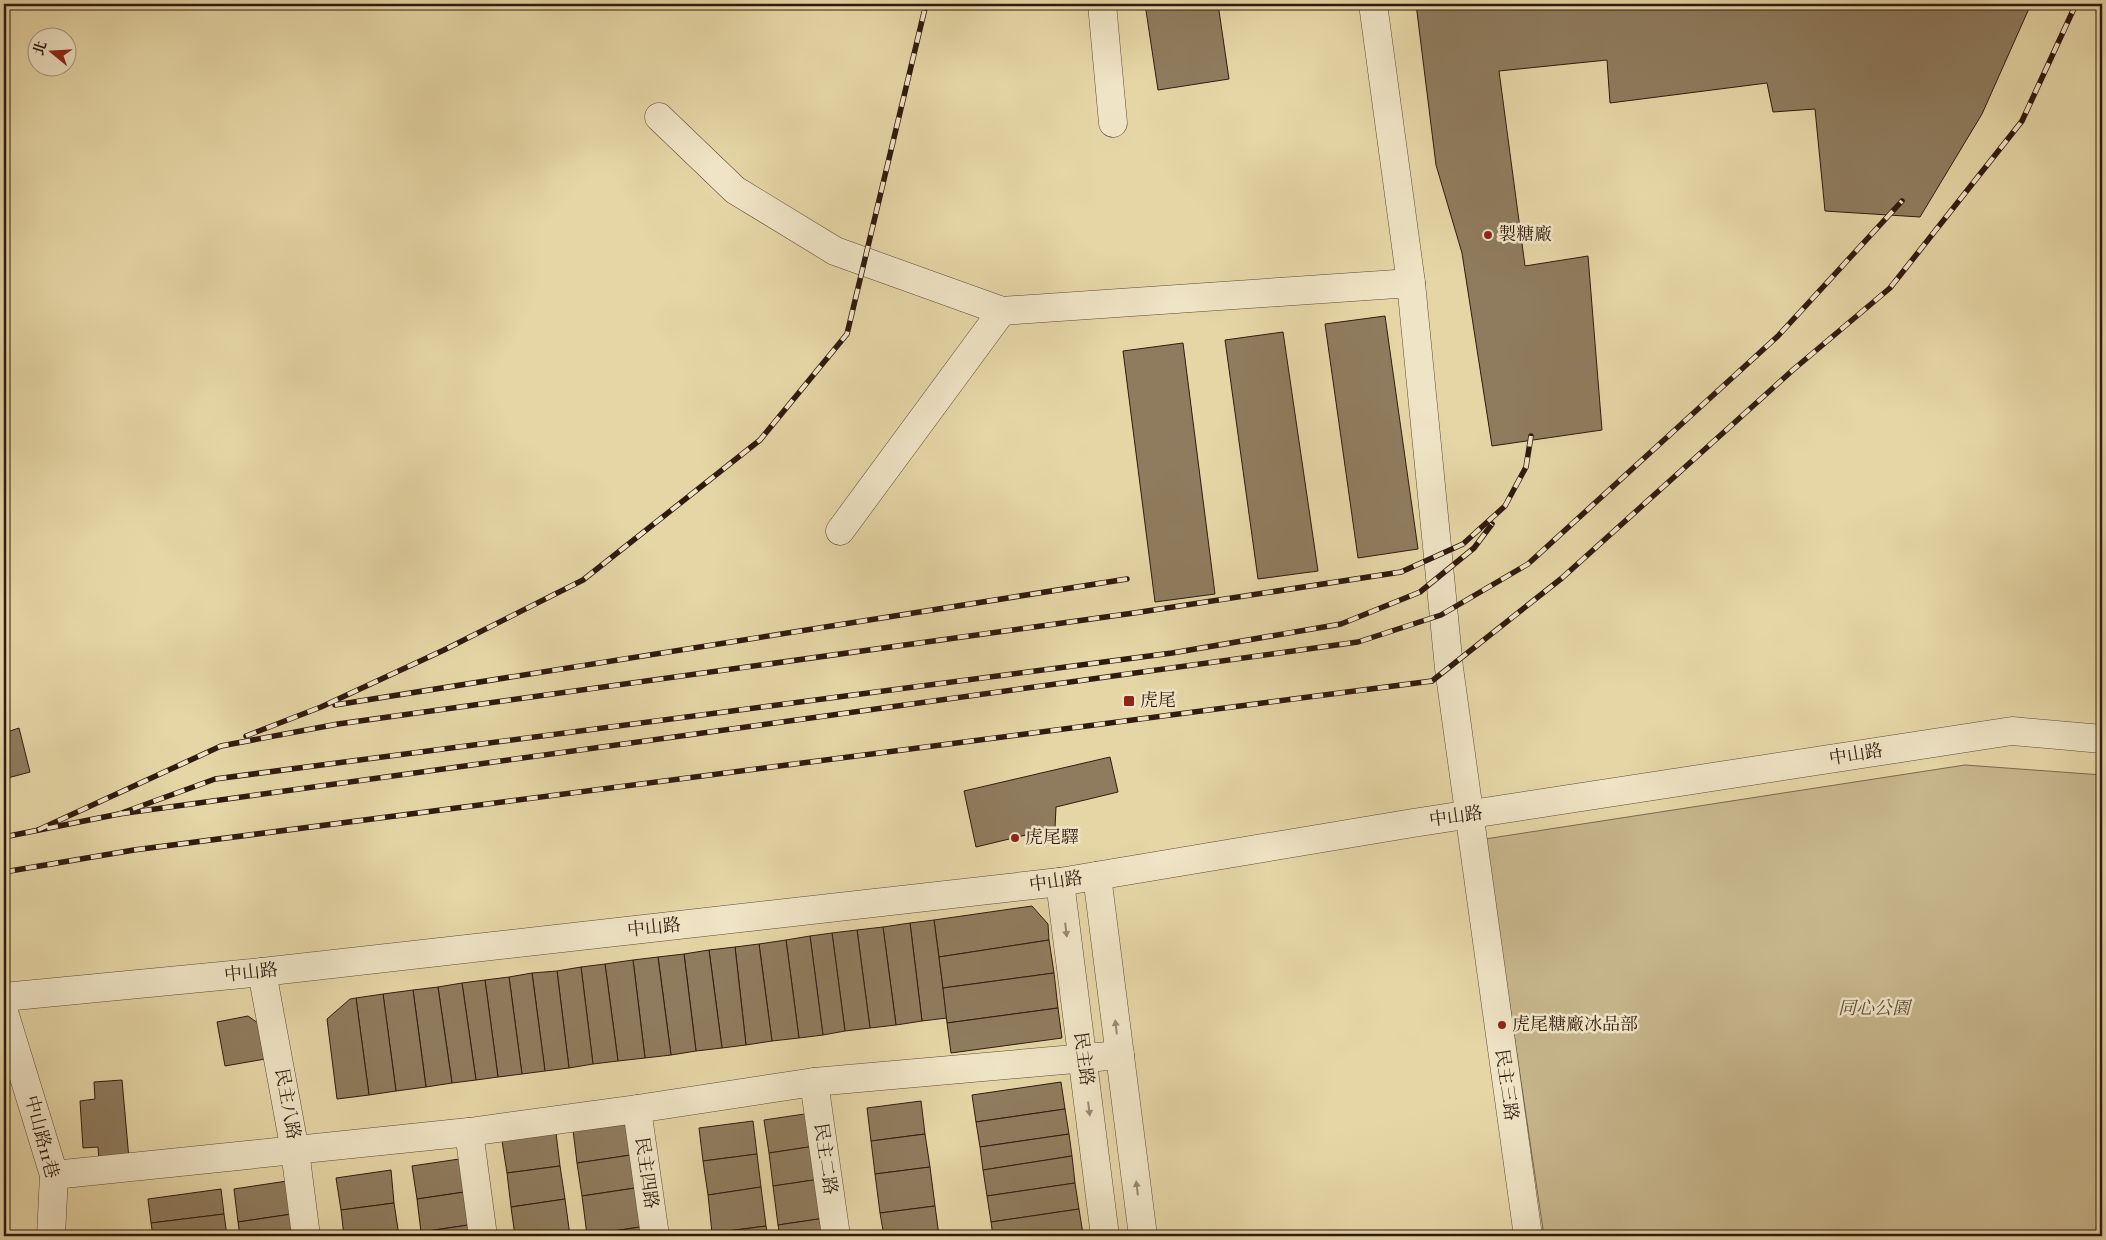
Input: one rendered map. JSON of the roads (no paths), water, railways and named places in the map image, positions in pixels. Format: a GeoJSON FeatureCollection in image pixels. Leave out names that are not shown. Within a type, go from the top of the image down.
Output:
{"type":"FeatureCollection","features":[{"type":"Feature","properties":{"kind":"street"},"geometry":{"type":"LineString","coordinates":[[1102,4],[1113,123]]}},
{"type":"Feature","properties":{"kind":"street","name":"民主三路"},"geometry":{"type":"LineString","coordinates":[[1373,4],[1411,283],[1449,668],[1528,1236]]}},
{"type":"Feature","properties":{"kind":"street"},"geometry":{"type":"LineString","coordinates":[[659,117],[735,190],[835,251],[1002,311],[1411,283]]}},
{"type":"Feature","properties":{"kind":"street"},"geometry":{"type":"LineString","coordinates":[[840,531],[1002,311]]}},
{"type":"Feature","properties":{"kind":"street","name":"中山路"},"geometry":{"type":"LineString","coordinates":[[4,997],[262,972],[1060,882],[1469,815],[2012,732],[2102,739]]}},
{"type":"Feature","properties":{"kind":"street"},"geometry":{"type":"LineString","coordinates":[[1097,876],[1143,1236]]}},
{"type":"Feature","properties":{"kind":"street","name":"民主路"},"geometry":{"type":"LineString","coordinates":[[1060,882],[1105,1236]]}},
{"type":"Feature","properties":{"kind":"street","name":"民主八路"},"geometry":{"type":"LineString","coordinates":[[262,972],[295,1151],[306,1236]]}},
{"type":"Feature","properties":{"kind":"street","name":"中山路11巷"},"geometry":{"type":"LineString","coordinates":[[4,1012],[54,1175],[51,1236]]}},
{"type":"Feature","properties":{"kind":"street"},"geometry":{"type":"LineString","coordinates":[[54,1175],[468,1132],[814,1082],[1120,1055]]}},
{"type":"Feature","properties":{"kind":"street","name":"民主二路"},"geometry":{"type":"LineString","coordinates":[[814,1082],[836,1236]]}},
{"type":"Feature","properties":{"kind":"street","name":"民主四路"},"geometry":{"type":"LineString","coordinates":[[637,1109],[655,1236]]}},
{"type":"Feature","properties":{"kind":"street"},"geometry":{"type":"LineString","coordinates":[[468,1132],[483,1236]]}},
{"type":"Feature","properties":{"kind":"railway"},"geometry":{"type":"LineString","coordinates":[[246,736],[321,707],[444,650],[583,580],[760,440],[847,334],[926,4]]}},
{"type":"Feature","properties":{"kind":"railway"},"geometry":{"type":"LineString","coordinates":[[4,872],[134,850],[1432,681],[1562,578],[1794,369],[1890,288],[2022,121],[2076,4]]}},
{"type":"Feature","properties":{"kind":"railway"},"geometry":{"type":"LineString","coordinates":[[119,814],[1358,642],[1441,615],[1528,564],[1778,336],[1902,201]]}},
{"type":"Feature","properties":{"kind":"railway"},"geometry":{"type":"LineString","coordinates":[[38,830],[221,746],[338,724],[1134,613],[1401,572],[1463,544],[1505,506],[1526,467],[1531,436]]}},
{"type":"Feature","properties":{"kind":"railway"},"geometry":{"type":"LineString","coordinates":[[4,837],[119,814],[215,779],[1172,653],[1341,624],[1420,592],[1474,548],[1492,524]]}},
{"type":"Feature","properties":{"kind":"railway"},"geometry":{"type":"LineString","coordinates":[[335,705],[1127,579]]}},
{"type":"Feature","properties":{"kind":"place","name":"製糖廠"},"geometry":{"type":"Point","coordinates":[1488,235]}},
{"type":"Feature","properties":{"kind":"place","name":"虎尾"},"geometry":{"type":"Point","coordinates":[1129,701]}},
{"type":"Feature","properties":{"kind":"place","name":"虎尾驛"},"geometry":{"type":"Point","coordinates":[1015,838]}},
{"type":"Feature","properties":{"kind":"place","name":"虎尾糖廠冰品部"},"geometry":{"type":"Point","coordinates":[1502,1025]}},
{"type":"Feature","properties":{"kind":"park label","name":"同心公園"},"geometry":{"type":"Point","coordinates":[1874,1009]}}]}
